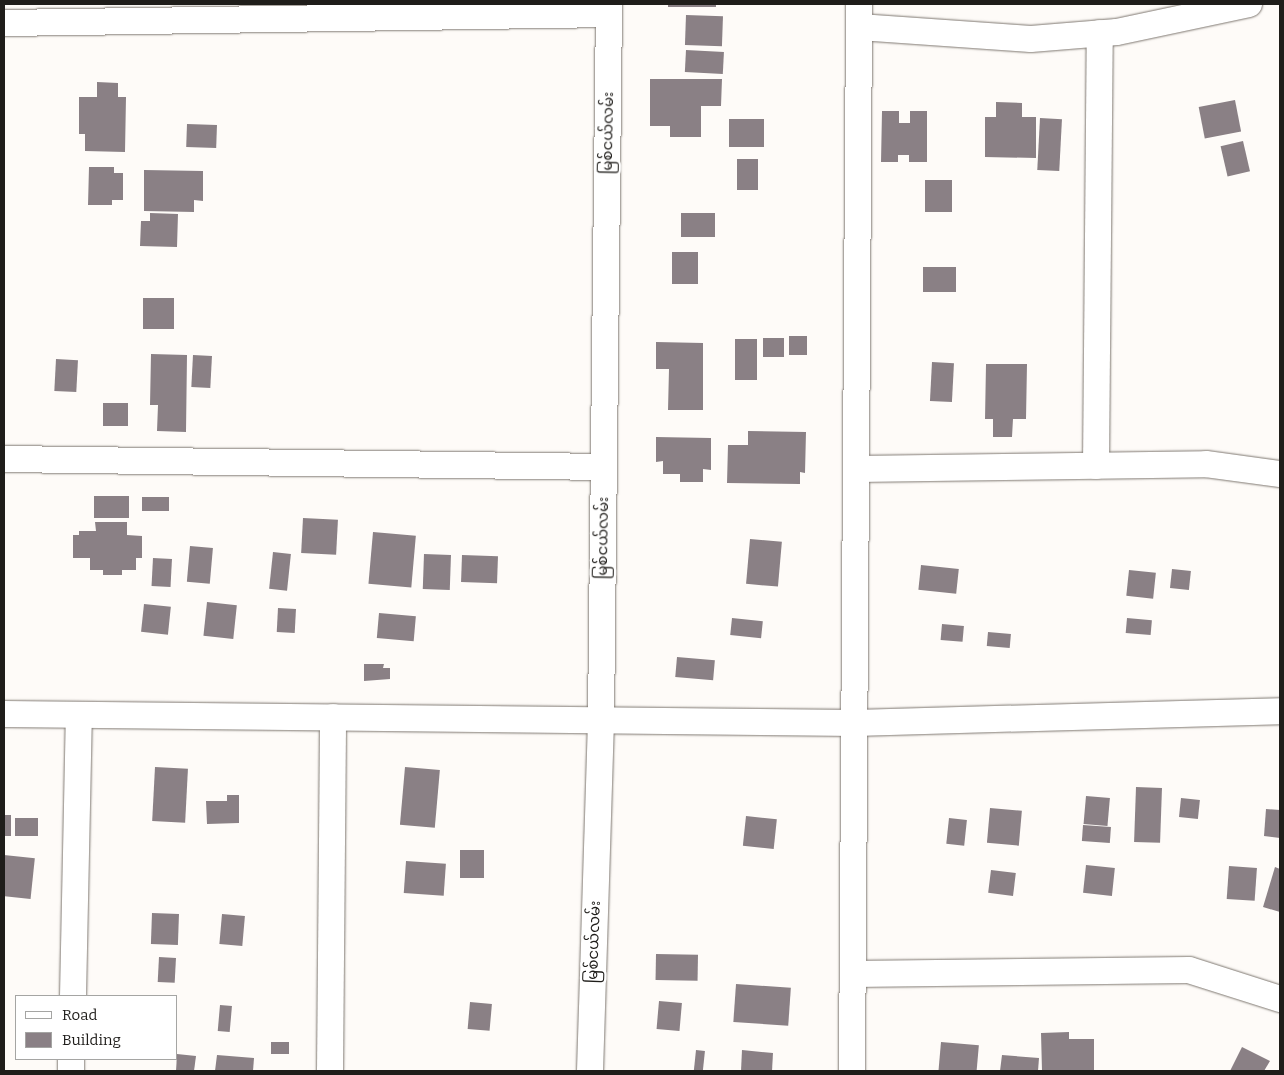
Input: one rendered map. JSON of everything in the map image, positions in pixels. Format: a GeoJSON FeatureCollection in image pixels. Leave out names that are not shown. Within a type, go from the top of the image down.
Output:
{"type":"FeatureCollection","features":[{"type":"Feature","properties":{"kind":"street"},"geometry":{"type":"LineString","coordinates":[[852,1071],[859,15],[1031,39],[1100,33],[1249,4]]}},
{"type":"Feature","properties":{"kind":"street"},"geometry":{"type":"LineString","coordinates":[[4,23],[609,9]]}},
{"type":"Feature","properties":{"kind":"street","name":"မြစ်ငယ်လမ်း"},"geometry":{"type":"LineString","coordinates":[[590,1071],[600,720],[609,9]]}},
{"type":"Feature","properties":{"kind":"street"},"geometry":{"type":"LineString","coordinates":[[1096,466],[1100,33]]}},
{"type":"Feature","properties":{"kind":"street"},"geometry":{"type":"LineString","coordinates":[[4,459],[604,468]]}},
{"type":"Feature","properties":{"kind":"street"},"geometry":{"type":"LineString","coordinates":[[857,469],[1206,464],[1280,474]]}},
{"type":"Feature","properties":{"kind":"street"},"geometry":{"type":"LineString","coordinates":[[4,714],[855,723],[1280,710]]}},
{"type":"Feature","properties":{"kind":"street"},"geometry":{"type":"LineString","coordinates":[[73,995],[79,715]]}},
{"type":"Feature","properties":{"kind":"street"},"geometry":{"type":"LineString","coordinates":[[330,1071],[333,718]]}},
{"type":"Feature","properties":{"kind":"street"},"geometry":{"type":"LineString","coordinates":[[853,974],[1189,970],[1280,999]]}},
{"type":"Feature","properties":{"kind":"building"},"geometry":{"type":"Polygon","coordinates":[[[668,4],[716,4],[716,7],[668,7],[668,4]]]}},
{"type":"Feature","properties":{"kind":"building"},"geometry":{"type":"Polygon","coordinates":[[[686,15],[723,16],[722,46],[685,45],[686,15]]]}},
{"type":"Feature","properties":{"kind":"building"},"geometry":{"type":"Polygon","coordinates":[[[686,50],[724,52],[723,74],[685,72],[686,50]]]}},
{"type":"Feature","properties":{"kind":"building"},"geometry":{"type":"Polygon","coordinates":[[[650,79],[722,79],[721,106],[701,106],[701,137],[670,137],[670,126],[650,126],[650,79]]]}},
{"type":"Feature","properties":{"kind":"building"},"geometry":{"type":"Polygon","coordinates":[[[97,82],[118,83],[118,97],[126,97],[125,152],[85,151],[85,134],[79,134],[79,97],[97,97],[97,82]]]}},
{"type":"Feature","properties":{"kind":"building"},"geometry":{"type":"Polygon","coordinates":[[[1235,100],[1241,131],[1205,138],[1199,107],[1235,100]]]}},
{"type":"Feature","properties":{"kind":"building"},"geometry":{"type":"Polygon","coordinates":[[[996,102],[1022,103],[1022,117],[1036,117],[1036,158],[985,157],[985,117],[996,117],[996,102]]]}},
{"type":"Feature","properties":{"kind":"building"},"geometry":{"type":"Polygon","coordinates":[[[882,111],[899,111],[899,123],[910,123],[910,111],[927,111],[927,162],[909,162],[909,155],[898,155],[898,162],[881,162],[882,111]]]}},
{"type":"Feature","properties":{"kind":"building"},"geometry":{"type":"Polygon","coordinates":[[[1040,118],[1062,119],[1059,171],[1037,170],[1040,118]]]}},
{"type":"Feature","properties":{"kind":"building"},"geometry":{"type":"Polygon","coordinates":[[[729,119],[764,119],[764,147],[729,147],[729,119]]]}},
{"type":"Feature","properties":{"kind":"building"},"geometry":{"type":"Polygon","coordinates":[[[187,124],[217,125],[216,148],[186,147],[187,124]]]}},
{"type":"Feature","properties":{"kind":"building"},"geometry":{"type":"Polygon","coordinates":[[[1243,141],[1250,171],[1228,176],[1221,146],[1243,141]]]}},
{"type":"Feature","properties":{"kind":"building"},"geometry":{"type":"Polygon","coordinates":[[[737,159],[758,159],[758,190],[737,190],[737,159]]]}},
{"type":"Feature","properties":{"kind":"building"},"geometry":{"type":"Polygon","coordinates":[[[89,167],[114,167],[114,173],[123,173],[123,200],[112,200],[112,205],[88,205],[89,167]]]}},
{"type":"Feature","properties":{"kind":"building"},"geometry":{"type":"Polygon","coordinates":[[[144,170],[203,171],[203,201],[194,200],[194,212],[144,211],[144,170]]]}},
{"type":"Feature","properties":{"kind":"building"},"geometry":{"type":"Polygon","coordinates":[[[925,180],[952,180],[952,212],[925,212],[925,180]]]}},
{"type":"Feature","properties":{"kind":"building"},"geometry":{"type":"Polygon","coordinates":[[[150,213],[178,214],[177,247],[140,246],[141,221],[150,221],[150,213]]]}},
{"type":"Feature","properties":{"kind":"building"},"geometry":{"type":"Polygon","coordinates":[[[681,213],[715,213],[715,237],[681,237],[681,213]]]}},
{"type":"Feature","properties":{"kind":"building"},"geometry":{"type":"Polygon","coordinates":[[[672,252],[698,252],[698,284],[672,284],[672,252]]]}},
{"type":"Feature","properties":{"kind":"building"},"geometry":{"type":"Polygon","coordinates":[[[923,267],[956,267],[956,292],[923,292],[923,267]]]}},
{"type":"Feature","properties":{"kind":"building"},"geometry":{"type":"Polygon","coordinates":[[[143,298],[174,298],[174,329],[143,329],[143,298]]]}},
{"type":"Feature","properties":{"kind":"building"},"geometry":{"type":"Polygon","coordinates":[[[789,336],[807,336],[807,355],[789,355],[789,336]]]}},
{"type":"Feature","properties":{"kind":"building"},"geometry":{"type":"Polygon","coordinates":[[[763,338],[784,338],[784,357],[763,357],[763,338]]]}},
{"type":"Feature","properties":{"kind":"building"},"geometry":{"type":"Polygon","coordinates":[[[735,339],[757,339],[757,380],[735,380],[735,339]]]}},
{"type":"Feature","properties":{"kind":"building"},"geometry":{"type":"Polygon","coordinates":[[[656,342],[703,343],[703,410],[668,410],[669,369],[656,369],[656,342]]]}},
{"type":"Feature","properties":{"kind":"building"},"geometry":{"type":"Polygon","coordinates":[[[151,354],[187,355],[186,432],[157,431],[158,405],[150,405],[151,354]]]}},
{"type":"Feature","properties":{"kind":"building"},"geometry":{"type":"Polygon","coordinates":[[[193,355],[212,356],[210,388],[191,387],[193,355]]]}},
{"type":"Feature","properties":{"kind":"building"},"geometry":{"type":"Polygon","coordinates":[[[56,359],[78,360],[76,392],[54,391],[56,359]]]}},
{"type":"Feature","properties":{"kind":"building"},"geometry":{"type":"Polygon","coordinates":[[[932,362],[954,363],[952,402],[930,401],[932,362]]]}},
{"type":"Feature","properties":{"kind":"building"},"geometry":{"type":"Polygon","coordinates":[[[986,364],[1027,364],[1026,419],[1013,419],[1012,437],[993,437],[993,419],[985,419],[986,364]]]}},
{"type":"Feature","properties":{"kind":"building"},"geometry":{"type":"Polygon","coordinates":[[[103,403],[128,403],[128,426],[103,426],[103,403]]]}},
{"type":"Feature","properties":{"kind":"building"},"geometry":{"type":"Polygon","coordinates":[[[748,431],[806,432],[805,473],[800,472],[800,484],[727,483],[728,445],[748,445],[748,431]]]}},
{"type":"Feature","properties":{"kind":"building"},"geometry":{"type":"Polygon","coordinates":[[[656,437],[711,438],[711,470],[703,469],[703,482],[680,482],[680,474],[663,474],[663,461],[656,462],[656,437]]]}},
{"type":"Feature","properties":{"kind":"building"},"geometry":{"type":"Polygon","coordinates":[[[94,496],[129,496],[129,518],[94,518],[94,496]]]}},
{"type":"Feature","properties":{"kind":"building"},"geometry":{"type":"Polygon","coordinates":[[[142,497],[169,497],[169,511],[142,511],[142,497]]]}},
{"type":"Feature","properties":{"kind":"building"},"geometry":{"type":"Polygon","coordinates":[[[303,518],[338,520],[336,555],[301,553],[303,518]]]}},
{"type":"Feature","properties":{"kind":"building"},"geometry":{"type":"Polygon","coordinates":[[[95,522],[127,522],[127,535],[142,536],[142,558],[136,558],[136,570],[122,570],[122,575],[103,575],[103,570],[90,570],[90,558],[73,558],[73,535],[79,535],[79,531],[96,531],[95,522]]]}},
{"type":"Feature","properties":{"kind":"building"},"geometry":{"type":"Polygon","coordinates":[[[373,532],[416,536],[411,588],[368,584],[373,532]]]}},
{"type":"Feature","properties":{"kind":"building"},"geometry":{"type":"Polygon","coordinates":[[[750,539],[782,542],[778,587],[746,584],[750,539]]]}},
{"type":"Feature","properties":{"kind":"building"},"geometry":{"type":"Polygon","coordinates":[[[190,546],[213,548],[210,584],[187,582],[190,546]]]}},
{"type":"Feature","properties":{"kind":"building"},"geometry":{"type":"Polygon","coordinates":[[[273,552],[291,554],[287,591],[269,589],[273,552]]]}},
{"type":"Feature","properties":{"kind":"building"},"geometry":{"type":"Polygon","coordinates":[[[424,554],[451,555],[450,590],[423,589],[424,554]]]}},
{"type":"Feature","properties":{"kind":"building"},"geometry":{"type":"Polygon","coordinates":[[[462,555],[498,556],[497,583],[461,582],[462,555]]]}},
{"type":"Feature","properties":{"kind":"building"},"geometry":{"type":"Polygon","coordinates":[[[153,558],[172,559],[171,587],[152,586],[153,558]]]}},
{"type":"Feature","properties":{"kind":"building"},"geometry":{"type":"Polygon","coordinates":[[[921,565],[959,569],[956,594],[918,590],[921,565]]]}},
{"type":"Feature","properties":{"kind":"building"},"geometry":{"type":"Polygon","coordinates":[[[1172,569],[1191,571],[1189,590],[1170,588],[1172,569]]]}},
{"type":"Feature","properties":{"kind":"building"},"geometry":{"type":"Polygon","coordinates":[[[1129,570],[1156,573],[1153,599],[1126,596],[1129,570]]]}},
{"type":"Feature","properties":{"kind":"building"},"geometry":{"type":"Polygon","coordinates":[[[207,602],[237,605],[233,639],[203,636],[207,602]]]}},
{"type":"Feature","properties":{"kind":"building"},"geometry":{"type":"Polygon","coordinates":[[[144,604],[171,607],[168,635],[141,632],[144,604]]]}},
{"type":"Feature","properties":{"kind":"building"},"geometry":{"type":"Polygon","coordinates":[[[278,608],[296,609],[295,633],[277,632],[278,608]]]}},
{"type":"Feature","properties":{"kind":"building"},"geometry":{"type":"Polygon","coordinates":[[[379,613],[416,616],[414,641],[377,638],[379,613]]]}},
{"type":"Feature","properties":{"kind":"building"},"geometry":{"type":"Polygon","coordinates":[[[732,618],[763,621],[761,638],[730,635],[732,618]]]}},
{"type":"Feature","properties":{"kind":"building"},"geometry":{"type":"Polygon","coordinates":[[[1127,618],[1152,620],[1151,635],[1126,633],[1127,618]]]}},
{"type":"Feature","properties":{"kind":"building"},"geometry":{"type":"Polygon","coordinates":[[[942,624],[964,626],[963,642],[941,640],[942,624]]]}},
{"type":"Feature","properties":{"kind":"building"},"geometry":{"type":"Polygon","coordinates":[[[988,632],[1011,634],[1010,648],[987,646],[988,632]]]}},
{"type":"Feature","properties":{"kind":"building"},"geometry":{"type":"Polygon","coordinates":[[[677,657],[715,660],[713,680],[675,677],[677,657]]]}},
{"type":"Feature","properties":{"kind":"building"},"geometry":{"type":"Polygon","coordinates":[[[364,664],[384,664],[383,668],[390,668],[390,679],[364,681],[364,664]]]}},
{"type":"Feature","properties":{"kind":"building"},"geometry":{"type":"Polygon","coordinates":[[[155,767],[188,769],[185,823],[152,821],[155,767]]]}},
{"type":"Feature","properties":{"kind":"building"},"geometry":{"type":"Polygon","coordinates":[[[405,767],[440,770],[435,828],[400,825],[405,767]]]}},
{"type":"Feature","properties":{"kind":"building"},"geometry":{"type":"Polygon","coordinates":[[[1136,787],[1162,788],[1160,843],[1134,842],[1136,787]]]}},
{"type":"Feature","properties":{"kind":"building"},"geometry":{"type":"Polygon","coordinates":[[[227,795],[239,795],[239,823],[207,824],[206,801],[227,801],[227,795]]]}},
{"type":"Feature","properties":{"kind":"building"},"geometry":{"type":"Polygon","coordinates":[[[1086,796],[1110,798],[1107,826],[1084,824],[1086,796]]]}},
{"type":"Feature","properties":{"kind":"building"},"geometry":{"type":"Polygon","coordinates":[[[1181,798],[1200,800],[1198,819],[1179,817],[1181,798]]]}},
{"type":"Feature","properties":{"kind":"building"},"geometry":{"type":"Polygon","coordinates":[[[990,808],[1022,811],[1019,846],[987,843],[990,808]]]}},
{"type":"Feature","properties":{"kind":"building"},"geometry":{"type":"Polygon","coordinates":[[[1266,809],[1280,810],[1280,838],[1264,836],[1266,809]]]}},
{"type":"Feature","properties":{"kind":"building"},"geometry":{"type":"Polygon","coordinates":[[[4,815],[11,815],[11,836],[4,836],[4,815]]]}},
{"type":"Feature","properties":{"kind":"building"},"geometry":{"type":"Polygon","coordinates":[[[746,816],[777,819],[774,849],[743,846],[746,816]]]}},
{"type":"Feature","properties":{"kind":"building"},"geometry":{"type":"Polygon","coordinates":[[[15,818],[38,818],[38,836],[15,836],[15,818]]]}},
{"type":"Feature","properties":{"kind":"building"},"geometry":{"type":"Polygon","coordinates":[[[949,818],[967,820],[964,846],[946,844],[949,818]]]}},
{"type":"Feature","properties":{"kind":"building"},"geometry":{"type":"Polygon","coordinates":[[[1083,825],[1111,827],[1110,843],[1082,841],[1083,825]]]}},
{"type":"Feature","properties":{"kind":"building"},"geometry":{"type":"Polygon","coordinates":[[[460,850],[484,850],[484,878],[460,878],[460,850]]]}},
{"type":"Feature","properties":{"kind":"building"},"geometry":{"type":"Polygon","coordinates":[[[4,855],[35,858],[31,899],[4,896],[4,855]]]}},
{"type":"Feature","properties":{"kind":"building"},"geometry":{"type":"Polygon","coordinates":[[[406,861],[446,864],[444,896],[404,893],[406,861]]]}},
{"type":"Feature","properties":{"kind":"building"},"geometry":{"type":"Polygon","coordinates":[[[1086,865],[1115,868],[1112,896],[1083,893],[1086,865]]]}},
{"type":"Feature","properties":{"kind":"building"},"geometry":{"type":"Polygon","coordinates":[[[1229,866],[1257,868],[1255,901],[1227,899],[1229,866]]]}},
{"type":"Feature","properties":{"kind":"building"},"geometry":{"type":"Polygon","coordinates":[[[1275,867],[1280,869],[1280,912],[1263,907],[1275,867]]]}},
{"type":"Feature","properties":{"kind":"building"},"geometry":{"type":"Polygon","coordinates":[[[991,870],[1016,873],[1013,896],[988,893],[991,870]]]}},
{"type":"Feature","properties":{"kind":"building"},"geometry":{"type":"Polygon","coordinates":[[[152,913],[179,914],[178,945],[151,944],[152,913]]]}},
{"type":"Feature","properties":{"kind":"building"},"geometry":{"type":"Polygon","coordinates":[[[222,914],[245,916],[242,946],[219,944],[222,914]]]}},
{"type":"Feature","properties":{"kind":"building"},"geometry":{"type":"Polygon","coordinates":[[[656,954],[698,955],[698,981],[656,980],[656,954]]]}},
{"type":"Feature","properties":{"kind":"building"},"geometry":{"type":"Polygon","coordinates":[[[159,957],[176,958],[175,983],[158,982],[159,957]]]}},
{"type":"Feature","properties":{"kind":"building"},"geometry":{"type":"Polygon","coordinates":[[[736,984],[791,988],[788,1026],[733,1022],[736,984]]]}},
{"type":"Feature","properties":{"kind":"building"},"geometry":{"type":"Polygon","coordinates":[[[659,1001],[682,1003],[679,1031],[657,1029],[659,1001]]]}},
{"type":"Feature","properties":{"kind":"building"},"geometry":{"type":"Polygon","coordinates":[[[470,1002],[492,1004],[490,1031],[468,1029],[470,1002]]]}},
{"type":"Feature","properties":{"kind":"building"},"geometry":{"type":"Polygon","coordinates":[[[220,1005],[232,1006],[230,1032],[218,1031],[220,1005]]]}},
{"type":"Feature","properties":{"kind":"building"},"geometry":{"type":"Polygon","coordinates":[[[1069,1032],[1069,1039],[1094,1039],[1094,1071],[1042,1071],[1041,1033],[1069,1032]]]}},
{"type":"Feature","properties":{"kind":"building"},"geometry":{"type":"Polygon","coordinates":[[[271,1042],[289,1042],[289,1054],[271,1054],[271,1042]]]}},
{"type":"Feature","properties":{"kind":"building"},"geometry":{"type":"Polygon","coordinates":[[[941,1042],[979,1045],[977,1071],[938,1071],[941,1042]]]}},
{"type":"Feature","properties":{"kind":"building"},"geometry":{"type":"Polygon","coordinates":[[[1242,1047],[1270,1061],[1264,1071],[1230,1071],[1242,1047]]]}},
{"type":"Feature","properties":{"kind":"building"},"geometry":{"type":"Polygon","coordinates":[[[696,1050],[705,1051],[703,1071],[694,1071],[696,1050]]]}},
{"type":"Feature","properties":{"kind":"building"},"geometry":{"type":"Polygon","coordinates":[[[742,1050],[773,1053],[772,1071],[741,1071],[742,1050]]]}},
{"type":"Feature","properties":{"kind":"building"},"geometry":{"type":"Polygon","coordinates":[[[178,1054],[196,1056],[194,1071],[176,1071],[178,1054]]]}},
{"type":"Feature","properties":{"kind":"building"},"geometry":{"type":"Polygon","coordinates":[[[217,1055],[254,1058],[253,1071],[215,1071],[217,1055]]]}},
{"type":"Feature","properties":{"kind":"building"},"geometry":{"type":"Polygon","coordinates":[[[1002,1055],[1039,1058],[1038,1071],[1000,1071],[1002,1055]]]}}]}
